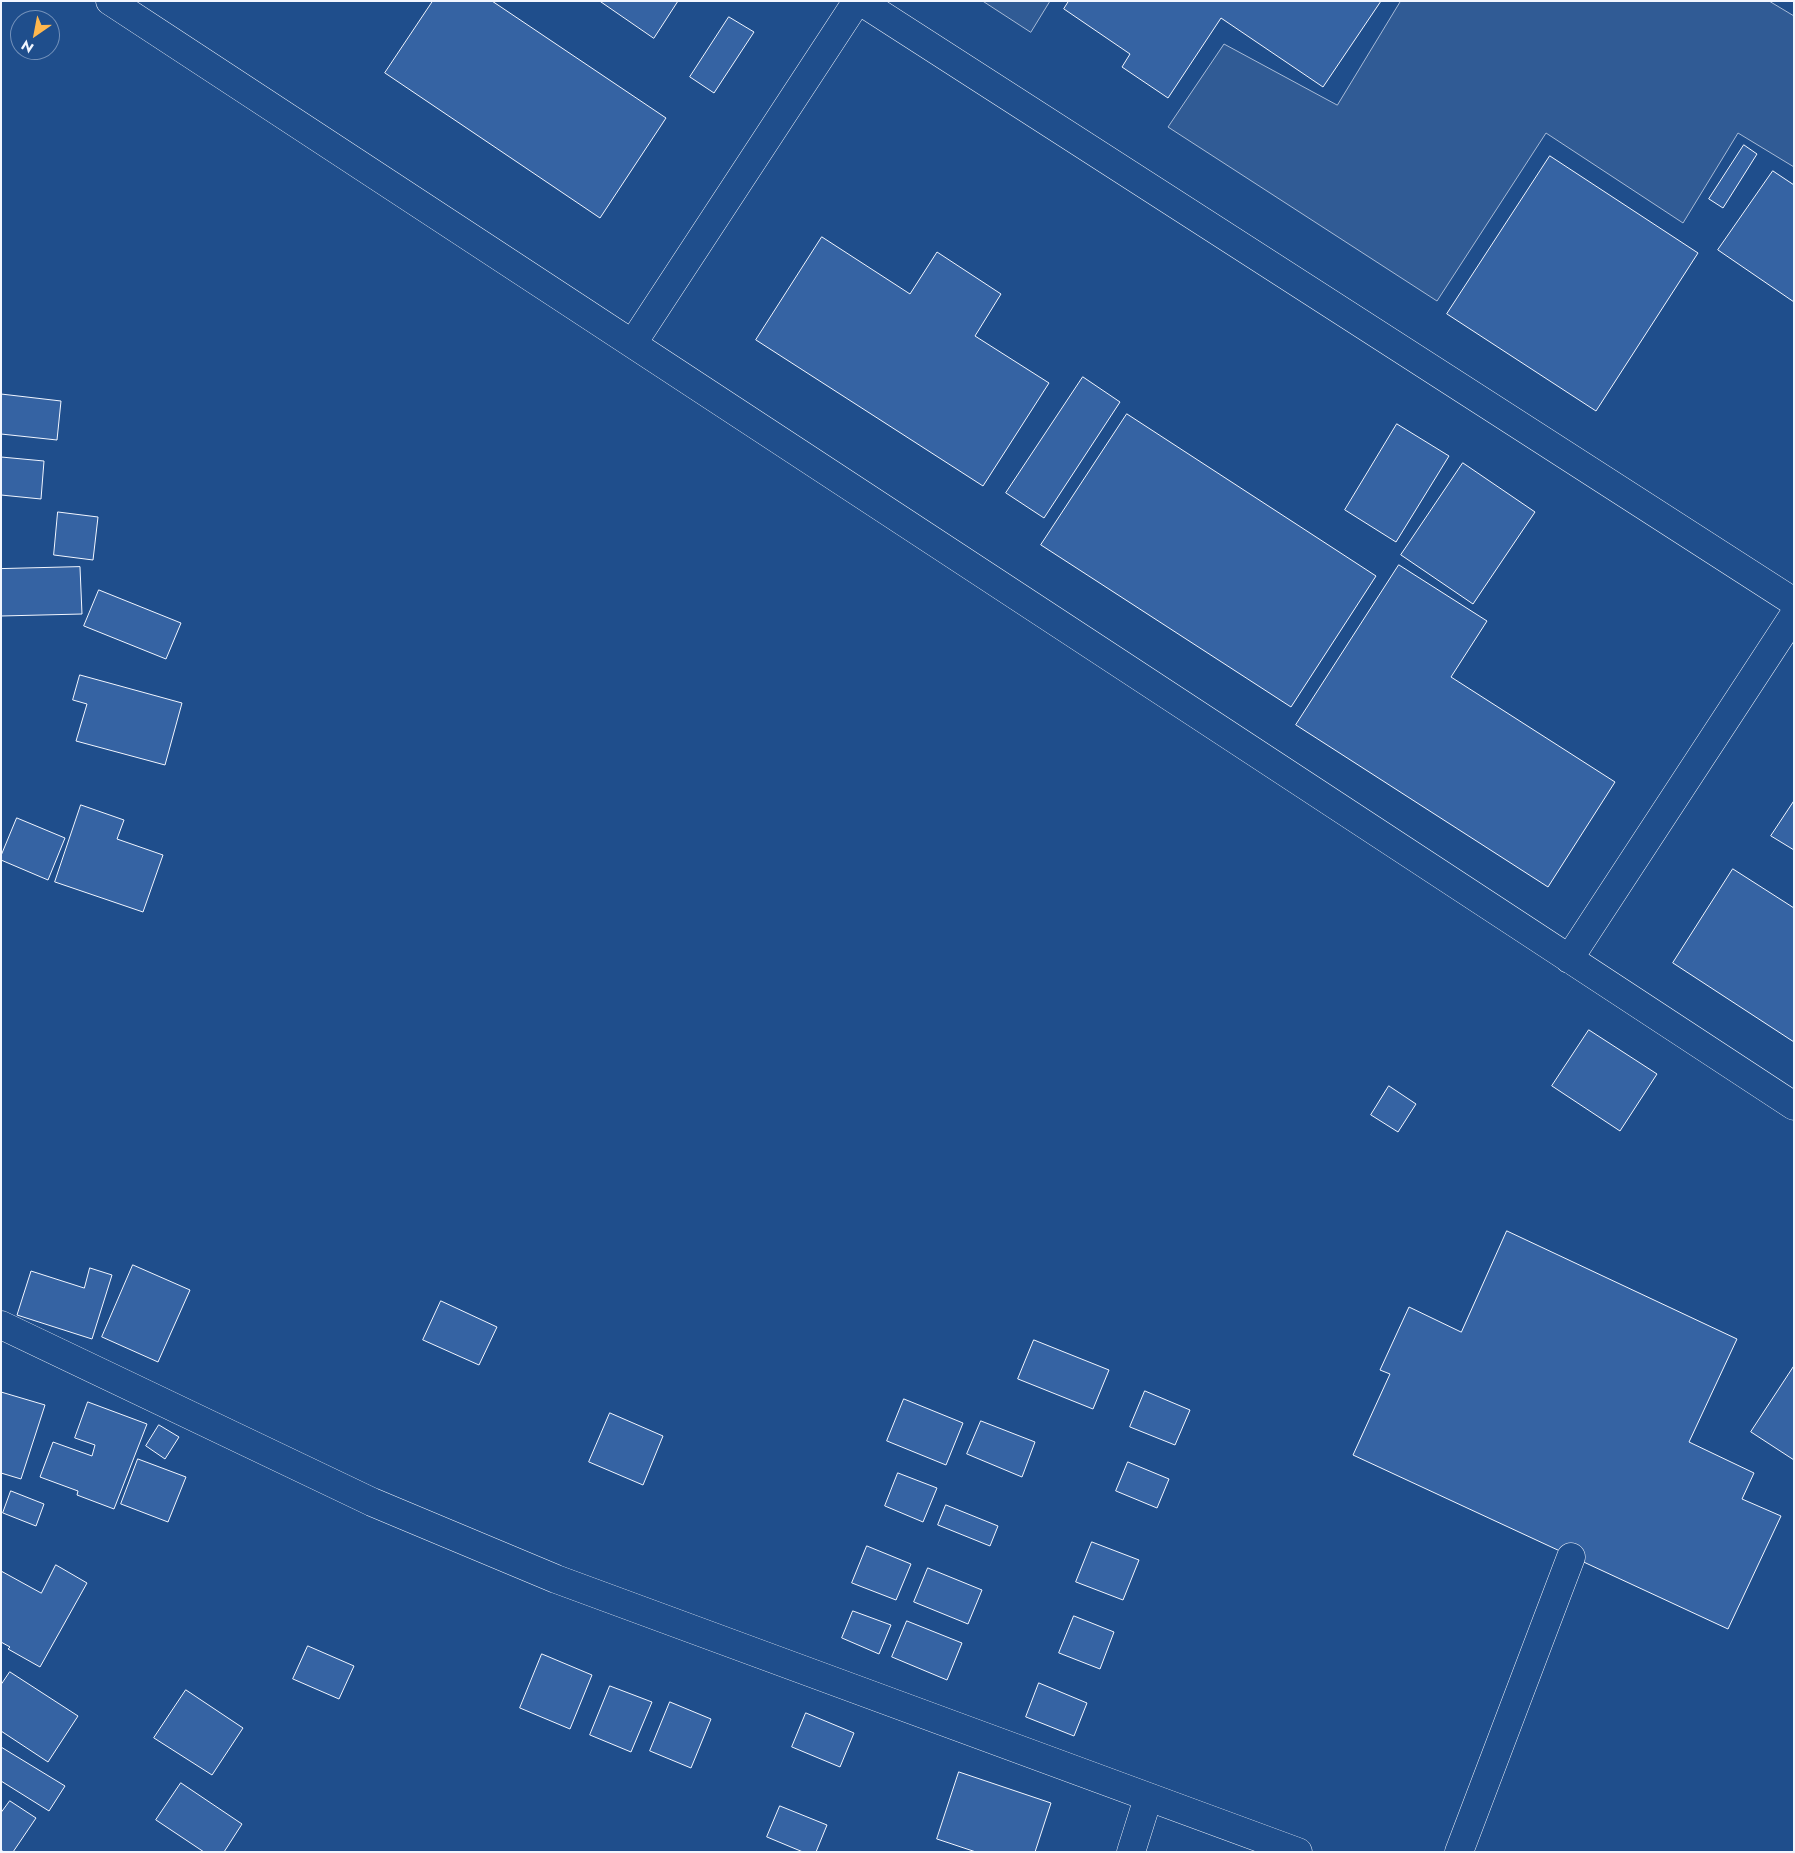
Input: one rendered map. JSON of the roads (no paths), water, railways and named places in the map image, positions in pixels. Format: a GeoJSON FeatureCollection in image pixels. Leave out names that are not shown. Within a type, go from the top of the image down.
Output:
{"type":"FeatureCollection","features":[{"type":"Feature","properties":{"kind":"street"},"geometry":{"type":"LineString","coordinates":[[110,1],[1794,1106]]}},
{"type":"Feature","properties":{"kind":"street"},"geometry":{"type":"LineString","coordinates":[[633,343],[859,1],[1794,602]]}},
{"type":"Feature","properties":{"kind":"street"},"geometry":{"type":"LineString","coordinates":[[1569,959],[1794,615]]}},
{"type":"Feature","properties":{"kind":"street"},"geometry":{"type":"LineString","coordinates":[[1,1325],[372,1502],[556,1579],[1298,1852]]}},
{"type":"Feature","properties":{"kind":"street"},"geometry":{"type":"LineString","coordinates":[[1459,1852],[1571,1557]]}},
{"type":"Feature","properties":{"kind":"street"},"geometry":{"type":"LineString","coordinates":[[1131,1852],[1148,1798]]}}]}
